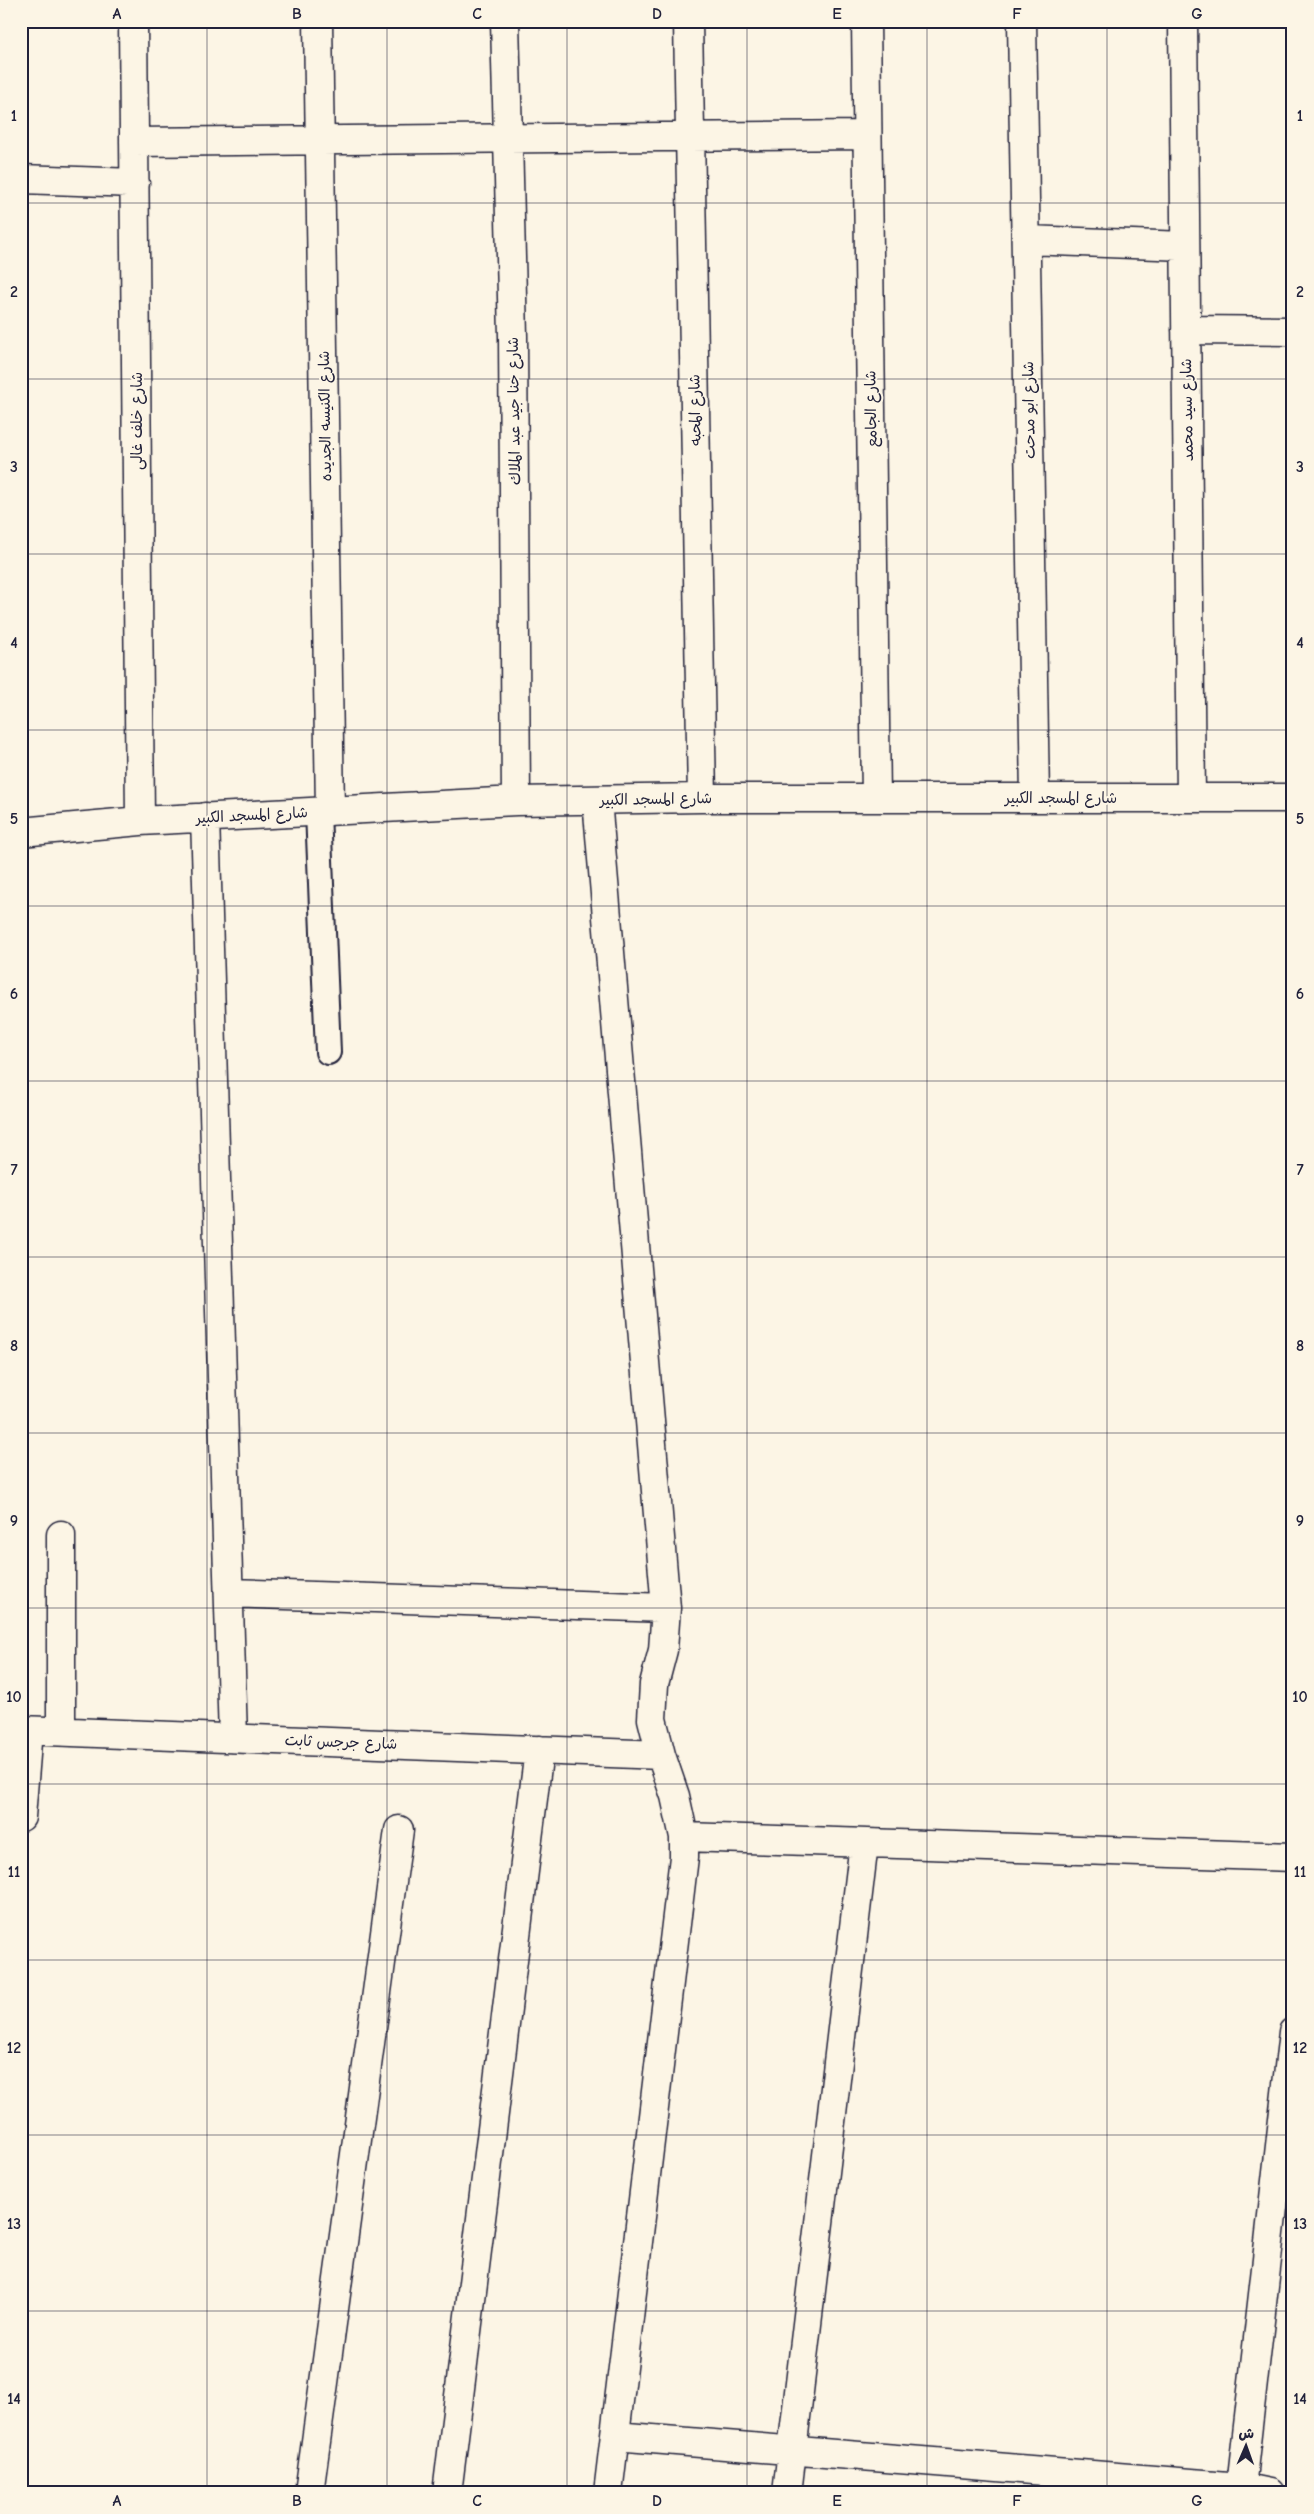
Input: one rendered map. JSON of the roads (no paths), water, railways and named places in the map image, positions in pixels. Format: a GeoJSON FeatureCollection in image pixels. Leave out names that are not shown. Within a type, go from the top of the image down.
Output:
{"type":"FeatureCollection","features":[{"type":"Feature","properties":{"kind":"street","name":"شارع خلف غالى"},"geometry":{"type":"LineString","coordinates":[[133,21],[140,821]]}},
{"type":"Feature","properties":{"kind":"street","name":"شارع الكنيسه الجديده"},"geometry":{"type":"LineString","coordinates":[[318,21],[321,141],[324,811]]}},
{"type":"Feature","properties":{"kind":"street","name":"شارع حنا جيد عبد الملاك"},"geometry":{"type":"LineString","coordinates":[[505,21],[513,336],[516,801]]}},
{"type":"Feature","properties":{"kind":"street","name":"شارع المحبه"},"geometry":{"type":"LineString","coordinates":[[688,21],[702,798]]}},
{"type":"Feature","properties":{"kind":"street","name":"شارع الجامع"},"geometry":{"type":"LineString","coordinates":[[866,21],[876,798]]}},
{"type":"Feature","properties":{"kind":"street","name":"شارع ابو مدحت"},"geometry":{"type":"LineString","coordinates":[[1022,21],[1035,798]]}},
{"type":"Feature","properties":{"kind":"street","name":"شارع سيد محمد"},"geometry":{"type":"LineString","coordinates":[[1183,21],[1191,798]]}},
{"type":"Feature","properties":{"kind":"street"},"geometry":{"type":"LineString","coordinates":[[134,142],[867,135]]}},
{"type":"Feature","properties":{"kind":"street"},"geometry":{"type":"LineString","coordinates":[[21,179],[135,183]]}},
{"type":"Feature","properties":{"kind":"street"},"geometry":{"type":"LineString","coordinates":[[1027,240],[1185,246]]}},
{"type":"Feature","properties":{"kind":"street"},"geometry":{"type":"LineString","coordinates":[[1186,330],[1293,331]]}},
{"type":"Feature","properties":{"kind":"street","name":"شارع المسجد الكبير"},"geometry":{"type":"LineString","coordinates":[[21,832],[140,821],[516,801],[702,798],[1293,798]]}},
{"type":"Feature","properties":{"kind":"street"},"geometry":{"type":"LineString","coordinates":[[597,800],[666,1608],[663,1650],[654,1684],[652,1719],[661,1755],[675,1796],[684,1837],[682,1879],[608,2493]]}},
{"type":"Feature","properties":{"kind":"street"},"geometry":{"type":"LineString","coordinates":[[205,817],[233,1738]]}},
{"type":"Feature","properties":{"kind":"street"},"geometry":{"type":"LineString","coordinates":[[61,1535],[61,1731]]}},
{"type":"Feature","properties":{"kind":"street"},"geometry":{"type":"LineString","coordinates":[[229,1592],[666,1608]]}},
{"type":"Feature","properties":{"kind":"street"},"geometry":{"type":"LineString","coordinates":[[21,1817],[25,1730]]}},
{"type":"Feature","properties":{"kind":"street","name":"شارع جرجس ثابت"},"geometry":{"type":"LineString","coordinates":[[25,1730],[661,1755]]}},
{"type":"Feature","properties":{"kind":"street"},"geometry":{"type":"LineString","coordinates":[[447,2493],[539,1750]]}},
{"type":"Feature","properties":{"kind":"street"},"geometry":{"type":"LineString","coordinates":[[309,2493],[399,1830]]}},
{"type":"Feature","properties":{"kind":"street"},"geometry":{"type":"LineString","coordinates":[[684,1837],[1293,1857]]}},
{"type":"Feature","properties":{"kind":"street"},"geometry":{"type":"LineString","coordinates":[[788,2493],[864,1843]]}},
{"type":"Feature","properties":{"kind":"street"},"geometry":{"type":"LineString","coordinates":[[1241,2487],[1293,2032]]}},
{"type":"Feature","properties":{"kind":"street"},"geometry":{"type":"LineString","coordinates":[[615,2436],[1241,2487],[1270,2493]]}},
{"type":"Feature","properties":{"kind":"lane"},"geometry":{"type":"LineString","coordinates":[[324,811],[328,1052]]}}]}
